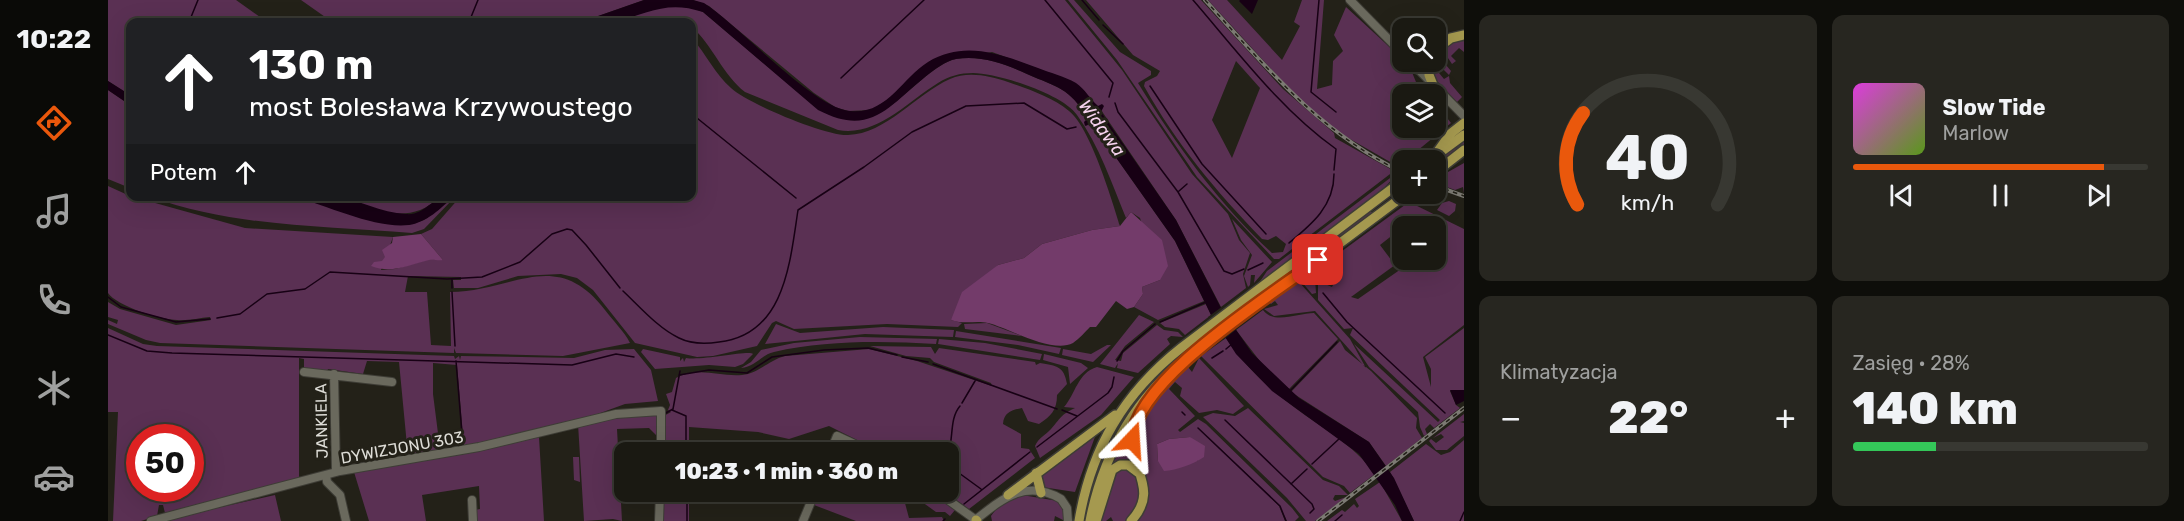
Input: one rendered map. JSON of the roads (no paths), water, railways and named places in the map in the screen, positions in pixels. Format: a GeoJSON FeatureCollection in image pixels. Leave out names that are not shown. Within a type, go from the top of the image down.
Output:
{"type":"FeatureCollection","features":[{"type":"Feature","properties":{"kind":"main road"},"geometry":{"type":"LineString","coordinates":[[1446,43],[1464,35]]}},
{"type":"Feature","properties":{"kind":"main road"},"geometry":{"type":"LineString","coordinates":[[1438,150],[1450,134],[1464,123]]}},
{"type":"Feature","properties":{"kind":"main road"},"geometry":{"type":"LineString","coordinates":[[1444,150],[1464,135]]}},
{"type":"Feature","properties":{"kind":"main road"},"geometry":{"type":"LineString","coordinates":[[1446,164],[1464,150]]}},
{"type":"Feature","properties":{"kind":"main road"},"geometry":{"type":"LineString","coordinates":[[1446,166],[1464,157]]}},
{"type":"Feature","properties":{"kind":"main road"},"geometry":{"type":"LineString","coordinates":[[1079,521],[1093,462],[1119,412],[1147,377],[1181,348],[1392,189]]}},
{"type":"Feature","properties":{"kind":"main road"},"geometry":{"type":"LineString","coordinates":[[1090,521],[1104,470],[1128,421],[1157,384],[1187,358],[1393,204]]}},
{"type":"Feature","properties":{"kind":"main road"},"geometry":{"type":"LineString","coordinates":[[1131,521],[1142,503],[1144,489],[1132,444],[1134,425],[1150,400],[1187,358]]}},
{"type":"Feature","properties":{"kind":"main road"},"geometry":{"type":"LineString","coordinates":[[1008,495],[1119,412]]}},
{"type":"Feature","properties":{"kind":"main road"},"geometry":{"type":"LineString","coordinates":[[1096,521],[1112,470],[1120,465],[1128,465],[1141,476]]}},
{"type":"Feature","properties":{"kind":"main road"},"geometry":{"type":"LineString","coordinates":[[1036,474],[1041,493]]}},
{"type":"Feature","properties":{"kind":"street"},"geometry":{"type":"LineString","coordinates":[[1350,0],[1392,43]]}},
{"type":"Feature","properties":{"kind":"street"},"geometry":{"type":"LineString","coordinates":[[1422,72],[1432,84]]}},
{"type":"Feature","properties":{"kind":"street"},"geometry":{"type":"LineString","coordinates":[[1446,98],[1464,116]]}},
{"type":"Feature","properties":{"kind":"street"},"geometry":{"type":"LineString","coordinates":[[304,372],[392,382]]}},
{"type":"Feature","properties":{"kind":"street","name":"JANKIELA"},"geometry":{"type":"LineString","coordinates":[[334,374],[335,470]]}},
{"type":"Feature","properties":{"kind":"street","name":"DYWIZJONU 303"},"geometry":{"type":"LineString","coordinates":[[151,521],[335,470],[479,447],[616,414],[661,411],[661,442]]}},
{"type":"Feature","properties":{"kind":"street"},"geometry":{"type":"LineString","coordinates":[[835,442],[837,436],[850,442]]}},
{"type":"Feature","properties":{"kind":"street"},"geometry":{"type":"LineString","coordinates":[[326,474],[327,482],[340,495],[346,521]]}},
{"type":"Feature","properties":{"kind":"street"},"geometry":{"type":"LineString","coordinates":[[950,502],[976,521],[1008,495],[1023,491],[1041,493],[1063,501],[1068,512],[1068,521]]}},
{"type":"Feature","properties":{"kind":"street"},"geometry":{"type":"LineString","coordinates":[[472,500],[473,521]]}},
{"type":"Feature","properties":{"kind":"street"},"geometry":{"type":"LineString","coordinates":[[659,521],[660,502]]}},
{"type":"Feature","properties":{"kind":"street"},"geometry":{"type":"LineString","coordinates":[[803,521],[811,502]]}},
{"type":"Feature","properties":{"kind":"street"},"geometry":{"type":"LineString","coordinates":[[986,521],[987,512]]}},
{"type":"Feature","properties":{"kind":"water","name":"Widawa"},"geometry":{"type":"Polygon","coordinates":[[[644,0],[693,0],[704,3],[816,96],[834,106],[850,111],[863,111],[884,102],[918,69],[942,55],[955,52],[996,54],[1062,76],[1076,83],[1098,106],[1102,104],[1104,106],[1101,112],[1176,220],[1221,308],[1252,353],[1299,398],[1369,442],[1394,478],[1414,521],[1402,521],[1395,505],[1359,454],[1272,391],[1236,354],[1211,315],[1175,241],[1091,123],[1085,126],[1084,122],[1088,118],[1081,108],[1062,90],[993,61],[975,58],[956,59],[936,69],[877,115],[865,120],[851,121],[836,118],[818,110],[703,12],[679,7],[658,9],[628,18],[592,18],[644,0]]]}},
{"type":"Feature","properties":{"kind":"water"},"geometry":{"type":"Polygon","coordinates":[[[1258,0],[1252,14],[1239,1],[1258,0]]]}},
{"type":"Feature","properties":{"kind":"water"},"geometry":{"type":"Polygon","coordinates":[[[108,81],[126,92],[126,102],[108,90],[108,81]]]}},
{"type":"Feature","properties":{"kind":"water"},"geometry":{"type":"Polygon","coordinates":[[[308,201],[354,201],[397,213],[413,214],[436,201],[447,201],[427,218],[409,225],[382,224],[308,201]]]}},
{"type":"Feature","properties":{"kind":"water"},"geometry":{"type":"Polygon","coordinates":[[[1450,390],[1464,390],[1464,401],[1456,405],[1450,390]]]}},
{"type":"Feature","properties":{"kind":"waterway"},"geometry":{"type":"LineString","coordinates":[[191,18],[198,0]]}},
{"type":"Feature","properties":{"kind":"waterway"},"geometry":{"type":"LineString","coordinates":[[471,18],[478,0]]}},
{"type":"Feature","properties":{"kind":"waterway"},"geometry":{"type":"LineString","coordinates":[[841,78],[924,0]]}},
{"type":"Feature","properties":{"kind":"waterway"},"geometry":{"type":"LineString","coordinates":[[1045,0],[1113,83],[1109,97]]}},
{"type":"Feature","properties":{"kind":"waterway"},"geometry":{"type":"LineString","coordinates":[[1082,0],[1099,20]]}},
{"type":"Feature","properties":{"kind":"waterway"},"geometry":{"type":"LineString","coordinates":[[1193,0],[1278,98],[1336,149],[1334,170]]}},
{"type":"Feature","properties":{"kind":"waterway"},"geometry":{"type":"LineString","coordinates":[[1319,0],[1311,92],[1336,112]]}},
{"type":"Feature","properties":{"kind":"waterway"},"geometry":{"type":"LineString","coordinates":[[1103,25],[1123,44]]}},
{"type":"Feature","properties":{"kind":"waterway"},"geometry":{"type":"LineString","coordinates":[[1150,86],[1202,164],[1266,234]]}},
{"type":"Feature","properties":{"kind":"waterway"},"geometry":{"type":"LineString","coordinates":[[623,291],[657,323],[671,334],[684,340],[709,343],[741,336],[758,326],[771,311],[780,293],[792,252],[798,210],[912,132],[966,106],[1024,103],[1067,129],[1076,127]]}},
{"type":"Feature","properties":{"kind":"waterway"},"geometry":{"type":"LineString","coordinates":[[1115,103],[1118,112],[1178,192],[1224,271],[1232,274],[1244,269]]}},
{"type":"Feature","properties":{"kind":"waterway"},"geometry":{"type":"LineString","coordinates":[[696,117],[796,198]]}},
{"type":"Feature","properties":{"kind":"waterway"},"geometry":{"type":"LineString","coordinates":[[1289,243],[1306,229],[1326,205],[1334,174]]}},
{"type":"Feature","properties":{"kind":"waterway"},"geometry":{"type":"LineString","coordinates":[[1179,191],[1187,184]]}},
{"type":"Feature","properties":{"kind":"waterway"},"geometry":{"type":"LineString","coordinates":[[217,318],[240,314],[267,294],[305,289],[330,272],[447,279],[482,277],[520,262],[552,234],[567,229],[572,230],[586,245],[620,288]]}},
{"type":"Feature","properties":{"kind":"waterway"},"geometry":{"type":"LineString","coordinates":[[1248,270],[1263,263]]}},
{"type":"Feature","properties":{"kind":"waterway"},"geometry":{"type":"LineString","coordinates":[[452,280],[452,288]]}},
{"type":"Feature","properties":{"kind":"waterway"},"geometry":{"type":"LineString","coordinates":[[452,292],[455,346]]}},
{"type":"Feature","properties":{"kind":"waterway"},"geometry":{"type":"LineString","coordinates":[[1323,293],[1347,322],[1445,413]]}},
{"type":"Feature","properties":{"kind":"waterway"},"geometry":{"type":"LineString","coordinates":[[108,297],[121,307],[176,322],[210,319]]}},
{"type":"Feature","properties":{"kind":"waterway"},"geometry":{"type":"LineString","coordinates":[[1160,322],[1206,302]]}},
{"type":"Feature","properties":{"kind":"waterway"},"geometry":{"type":"LineString","coordinates":[[1117,361],[1123,351],[1155,324]]}},
{"type":"Feature","properties":{"kind":"waterway"},"geometry":{"type":"LineString","coordinates":[[108,335],[147,351],[172,353],[572,365],[616,354],[634,357]]}},
{"type":"Feature","properties":{"kind":"waterway"},"geometry":{"type":"LineString","coordinates":[[1290,391],[1337,342]]}},
{"type":"Feature","properties":{"kind":"waterway"},"geometry":{"type":"LineString","coordinates":[[1226,349],[1232,344]]}},
{"type":"Feature","properties":{"kind":"waterway"},"geometry":{"type":"LineString","coordinates":[[679,375],[709,370],[747,373],[772,357],[824,350],[868,348],[897,355]]}},
{"type":"Feature","properties":{"kind":"waterway"},"geometry":{"type":"LineString","coordinates":[[1212,358],[1223,351]]}},
{"type":"Feature","properties":{"kind":"waterway"},"geometry":{"type":"LineString","coordinates":[[902,357],[928,362]]}},
{"type":"Feature","properties":{"kind":"waterway"},"geometry":{"type":"LineString","coordinates":[[456,361],[463,446]]}},
{"type":"Feature","properties":{"kind":"waterway"},"geometry":{"type":"LineString","coordinates":[[933,364],[1057,409]]}},
{"type":"Feature","properties":{"kind":"waterway"},"geometry":{"type":"LineString","coordinates":[[664,414],[673,409],[680,371]]}},
{"type":"Feature","properties":{"kind":"waterway"},"geometry":{"type":"LineString","coordinates":[[1037,447],[1108,393],[1114,377]]}},
{"type":"Feature","properties":{"kind":"waterway"},"geometry":{"type":"LineString","coordinates":[[962,403],[975,381]]}},
{"type":"Feature","properties":{"kind":"waterway"},"geometry":{"type":"LineString","coordinates":[[951,442],[954,417],[960,406]]}},
{"type":"Feature","properties":{"kind":"waterway"},"geometry":{"type":"LineString","coordinates":[[672,410],[686,416],[686,442]]}},
{"type":"Feature","properties":{"kind":"waterway"},"geometry":{"type":"LineString","coordinates":[[1062,410],[1077,416]]}},
{"type":"Feature","properties":{"kind":"waterway"},"geometry":{"type":"LineString","coordinates":[[1182,412],[1185,415]]}},
{"type":"Feature","properties":{"kind":"waterway"},"geometry":{"type":"LineString","coordinates":[[1225,420],[1312,504],[1314,509],[1310,513]]}},
{"type":"Feature","properties":{"kind":"waterway"},"geometry":{"type":"LineString","coordinates":[[1198,428],[1280,506],[1286,521]]}},
{"type":"Feature","properties":{"kind":"waterway"},"geometry":{"type":"LineString","coordinates":[[1312,464],[1340,438]]}},
{"type":"Feature","properties":{"kind":"waterway"},"geometry":{"type":"LineString","coordinates":[[964,504],[1030,452]]}},
{"type":"Feature","properties":{"kind":"waterway"},"geometry":{"type":"LineString","coordinates":[[1291,484],[1307,469]]}},
{"type":"Feature","properties":{"kind":"waterway"},"geometry":{"type":"LineString","coordinates":[[959,473],[981,489]]}},
{"type":"Feature","properties":{"kind":"waterway"},"geometry":{"type":"LineString","coordinates":[[202,511],[301,485]]}},
{"type":"Feature","properties":{"kind":"waterway"},"geometry":{"type":"LineString","coordinates":[[687,502],[687,521]]}},
{"type":"Feature","properties":{"kind":"waterway"},"geometry":{"type":"LineString","coordinates":[[1460,521],[1464,512]]}},
{"type":"Feature","properties":{"kind":"waterway"},"geometry":{"type":"LineString","coordinates":[[1335,521],[1342,515]]}},
{"type":"Feature","properties":{"kind":"railway"},"geometry":{"type":"LineString","coordinates":[[1205,0],[1272,73],[1319,118],[1345,138],[1392,167]]}},
{"type":"Feature","properties":{"kind":"railway"},"geometry":{"type":"LineString","coordinates":[[1446,190],[1464,196]]}},
{"type":"Feature","properties":{"kind":"railway"},"geometry":{"type":"LineString","coordinates":[[1318,521],[1464,408]]}}]}
